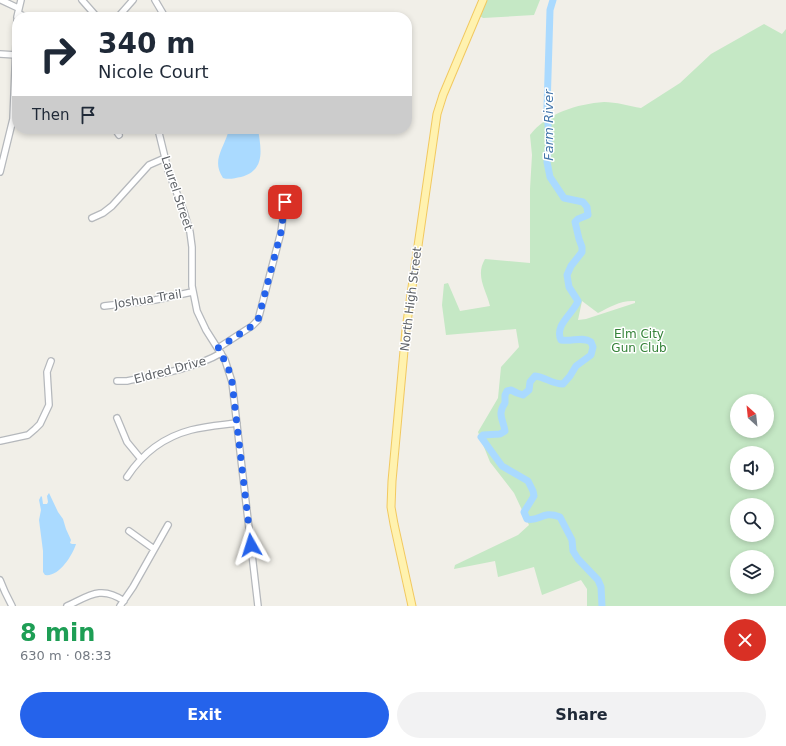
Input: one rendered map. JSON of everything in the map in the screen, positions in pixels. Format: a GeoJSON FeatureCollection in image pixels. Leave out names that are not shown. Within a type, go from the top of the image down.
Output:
{"type":"FeatureCollection","features":[{"type":"Feature","properties":{"kind":"main road","name":"North High Street"},"geometry":{"type":"LineString","coordinates":[[412,606],[396,536],[391,506],[406,329],[437,114],[443,95],[483,0]]}},
{"type":"Feature","properties":{"kind":"street"},"geometry":{"type":"LineString","coordinates":[[1,0],[17,12]]}},
{"type":"Feature","properties":{"kind":"street"},"geometry":{"type":"LineString","coordinates":[[18,12],[21,0]]}},
{"type":"Feature","properties":{"kind":"street"},"geometry":{"type":"LineString","coordinates":[[82,0],[92,12]]}},
{"type":"Feature","properties":{"kind":"street"},"geometry":{"type":"LineString","coordinates":[[122,12],[133,0]]}},
{"type":"Feature","properties":{"kind":"street"},"geometry":{"type":"LineString","coordinates":[[155,0],[162,12]]}},
{"type":"Feature","properties":{"kind":"street"},"geometry":{"type":"LineString","coordinates":[[0,54],[12,55]]}},
{"type":"Feature","properties":{"kind":"street"},"geometry":{"type":"LineString","coordinates":[[0,172],[12,124]]}},
{"type":"Feature","properties":{"kind":"street","name":"Laurel Street"},"geometry":{"type":"LineString","coordinates":[[159,134],[164,158],[190,232],[193,251],[192,292],[199,317],[221,353],[228,367],[232,382],[258,606]]}},
{"type":"Feature","properties":{"kind":"street"},"geometry":{"type":"LineString","coordinates":[[92,218],[103,214],[112,206],[149,165],[164,158]]}},
{"type":"Feature","properties":{"kind":"street"},"geometry":{"type":"LineString","coordinates":[[218,348],[252,326],[258,320],[281,232],[285,202]]}},
{"type":"Feature","properties":{"kind":"street","name":"Joshua Trail"},"geometry":{"type":"LineString","coordinates":[[104,306],[155,300],[192,292]]}},
{"type":"Feature","properties":{"kind":"street","name":"Eldred Drive"},"geometry":{"type":"LineString","coordinates":[[117,381],[127,381],[185,367],[210,359],[221,353]]}},
{"type":"Feature","properties":{"kind":"street"},"geometry":{"type":"LineString","coordinates":[[0,441],[28,435],[40,424],[49,405],[47,372],[52,360]]}},
{"type":"Feature","properties":{"kind":"street"},"geometry":{"type":"LineString","coordinates":[[117,418],[128,442],[141,459]]}},
{"type":"Feature","properties":{"kind":"street"},"geometry":{"type":"LineString","coordinates":[[127,477],[141,459],[155,447],[170,438],[183,432],[198,428],[237,423]]}},
{"type":"Feature","properties":{"kind":"street"},"geometry":{"type":"LineString","coordinates":[[120,606],[133,587],[168,525]]}},
{"type":"Feature","properties":{"kind":"street"},"geometry":{"type":"LineString","coordinates":[[129,531],[154,549]]}},
{"type":"Feature","properties":{"kind":"street"},"geometry":{"type":"LineString","coordinates":[[0,580],[4,592],[12,606]]}},
{"type":"Feature","properties":{"kind":"street"},"geometry":{"type":"LineString","coordinates":[[67,606],[100,592],[114,594],[124,601]]}},
{"type":"Feature","properties":{"kind":"green space"},"geometry":{"type":"Polygon","coordinates":[[[487,0],[540,0],[534,15],[483,18],[480,16],[487,0]]]}},
{"type":"Feature","properties":{"kind":"green space","name":"Elm City Gun Club"},"geometry":{"type":"Polygon","coordinates":[[[764,24],[782,34],[786,29],[786,606],[587,606],[587,589],[581,580],[542,595],[534,567],[498,577],[495,561],[454,569],[455,565],[518,535],[529,525],[514,493],[490,462],[478,432],[498,398],[501,367],[519,347],[516,329],[446,335],[442,305],[444,284],[448,283],[460,311],[490,306],[481,277],[482,265],[485,259],[530,263],[530,189],[532,155],[530,135],[537,127],[554,115],[583,105],[609,102],[641,108],[680,83],[711,54],[764,24]],[[582,301],[578,320],[586,319],[635,303],[635,301],[630,301],[620,303],[598,313],[582,301]]]}},
{"type":"Feature","properties":{"kind":"water"},"geometry":{"type":"Polygon","coordinates":[[[228,134],[259,134],[261,151],[260,158],[255,169],[249,174],[230,179],[223,178],[218,166],[219,156],[228,134]]]}},
{"type":"Feature","properties":{"kind":"water"},"geometry":{"type":"Polygon","coordinates":[[[49,493],[63,519],[71,540],[70,543],[76,544],[68,560],[60,569],[50,575],[45,575],[43,572],[43,551],[39,520],[41,510],[39,500],[41,496],[43,504],[47,504],[47,496],[49,493]]]}},
{"type":"Feature","properties":{"kind":"waterway","name":"Farm River"},"geometry":{"type":"LineString","coordinates":[[553,0],[550,10],[547,108],[549,141],[547,162],[550,177],[564,198],[583,202],[587,207],[588,215],[578,219],[575,222],[582,252],[571,266],[567,275],[569,287],[578,301],[576,306],[562,324],[560,335],[561,340],[588,340],[591,342],[593,347],[591,355],[576,366],[563,384],[555,383],[535,376],[530,382],[529,390],[523,395],[511,390],[507,391],[505,395],[505,403],[501,410],[501,417],[505,431],[500,434],[483,435],[481,437],[502,466],[528,481],[534,496],[524,512],[527,519],[535,519],[545,515],[560,517],[572,540],[573,551],[578,559],[598,580],[601,587],[602,606]]}},
{"type":"Feature","properties":{"kind":"route"},"geometry":{"type":"LineString","coordinates":[[251,545],[232,382],[228,367],[218,348],[255,324],[258,320],[263,306],[281,232],[285,202]]}}]}
